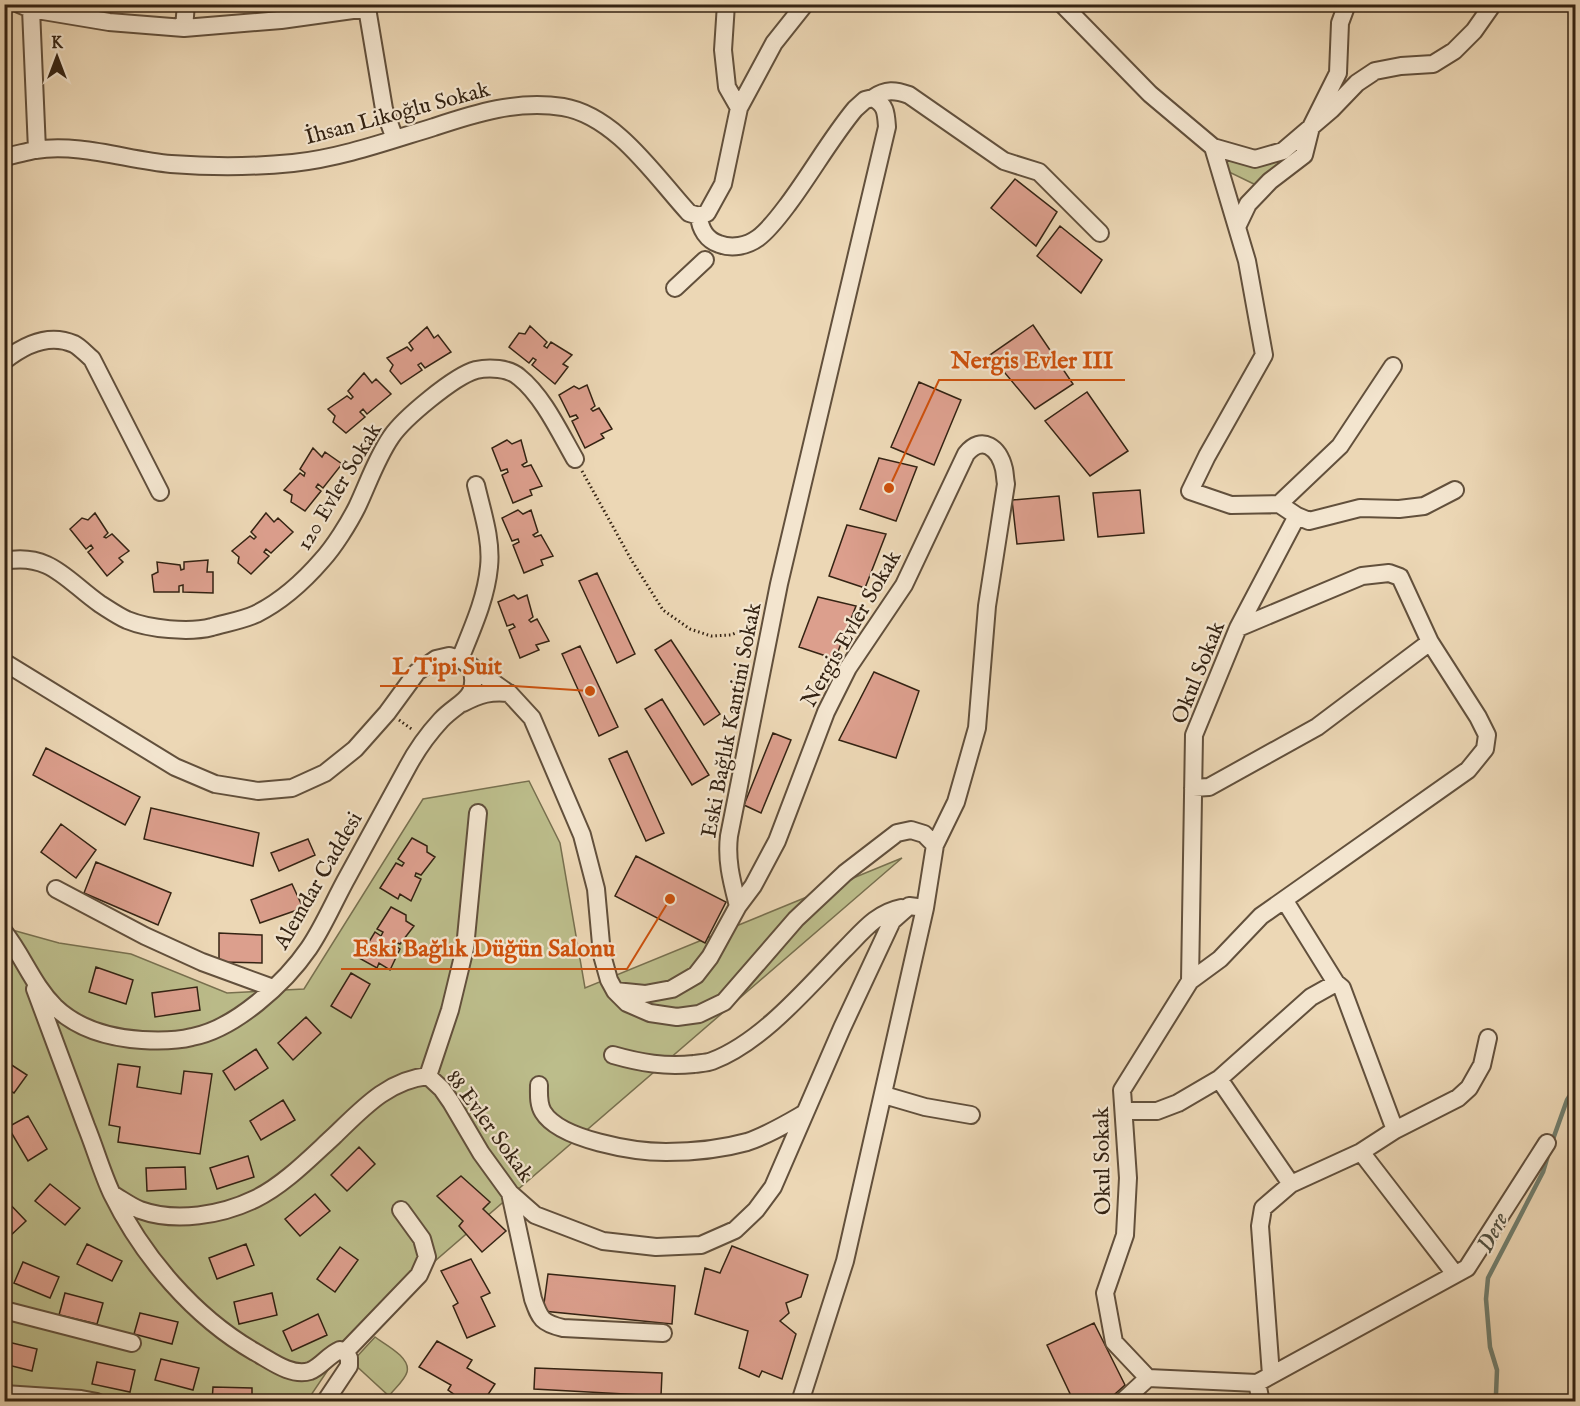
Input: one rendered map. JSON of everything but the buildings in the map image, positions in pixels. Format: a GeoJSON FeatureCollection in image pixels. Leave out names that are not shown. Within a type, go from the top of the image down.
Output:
{"type":"FeatureCollection","features":[{"type":"Feature","properties":{"kind":"street"},"geometry":{"type":"LineString","coordinates":[[184,28],[186,4]]}},
{"type":"Feature","properties":{"kind":"street"},"geometry":{"type":"LineString","coordinates":[[726,4],[723,50],[727,87],[739,108]]}},
{"type":"Feature","properties":{"kind":"street"},"geometry":{"type":"LineString","coordinates":[[694,214],[707,213],[723,184],[739,108],[774,43],[805,4]]}},
{"type":"Feature","properties":{"kind":"street"},"geometry":{"type":"LineString","coordinates":[[1062,4],[1150,94],[1213,147],[1255,159],[1283,151],[1331,110],[1357,83],[1375,71],[1401,66],[1433,64],[1454,51],[1474,31],[1493,4]]}},
{"type":"Feature","properties":{"kind":"street"},"geometry":{"type":"LineString","coordinates":[[1237,227],[1248,204],[1270,181],[1304,154],[1311,127],[1338,73],[1340,23],[1347,4]]}},
{"type":"Feature","properties":{"kind":"street"},"geometry":{"type":"LineString","coordinates":[[37,150],[26,7],[110,22],[184,28],[281,20],[367,6],[384,110],[395,139]]}},
{"type":"Feature","properties":{"kind":"street"},"geometry":{"type":"LineString","coordinates":[[873,98],[882,92],[895,90],[909,95],[1004,161],[1039,172],[1100,233]]}},
{"type":"Feature","properties":{"kind":"street","name":"İhsan Likoğlu Sokak"},"geometry":{"type":"LineString","coordinates":[[4,157],[37,150],[70,149],[170,164],[218,166],[294,163],[395,139],[506,106],[565,107],[589,116],[636,152],[694,214],[709,239],[730,247],[742,246],[759,238],[779,217],[807,179],[844,122],[865,100],[873,98]]}},
{"type":"Feature","properties":{"kind":"street","name":"Eski Bağlık Kantini Sokak"},"geometry":{"type":"LineString","coordinates":[[738,906],[727,851],[784,560],[887,127],[886,110],[881,102],[873,98]]}},
{"type":"Feature","properties":{"kind":"street"},"geometry":{"type":"LineString","coordinates":[[1213,147],[1247,261],[1264,355],[1190,491],[1231,505],[1279,504],[1309,521],[1360,508],[1399,509],[1424,506],[1455,490]]}},
{"type":"Feature","properties":{"kind":"street"},"geometry":{"type":"LineString","coordinates":[[675,288],[705,260]]}},
{"type":"Feature","properties":{"kind":"street"},"geometry":{"type":"LineString","coordinates":[[7,355],[39,341],[58,339],[76,345],[92,359],[160,492]]}},
{"type":"Feature","properties":{"kind":"street"},"geometry":{"type":"LineString","coordinates":[[1279,504],[1340,446],[1393,366]]}},
{"type":"Feature","properties":{"kind":"street","name":"120 Evler Sokak"},"geometry":{"type":"LineString","coordinates":[[4,561],[16,559],[34,561],[55,567],[99,603],[127,620],[165,629],[208,628],[254,615],[292,591],[324,558],[356,509],[373,469],[391,436],[417,410],[452,383],[475,370],[499,369],[518,375],[535,393],[575,459]]}},
{"type":"Feature","properties":{"kind":"street","name":"Nergis Evler Sokak"},"geometry":{"type":"LineString","coordinates":[[738,906],[753,886],[777,841],[826,712],[848,668],[904,585],[966,454],[972,447],[979,444],[989,446],[998,455],[1004,468],[1006,484],[987,606],[977,728],[956,802],[935,844]]}},
{"type":"Feature","properties":{"kind":"street","name":"Alemdar Caddesi"},"geometry":{"type":"LineString","coordinates":[[4,932],[13,943],[29,974],[54,1006],[74,1022],[103,1034],[160,1041],[194,1037],[222,1026],[254,1005],[273,988],[309,948],[408,764],[442,719],[463,703],[472,691],[475,680],[466,662],[483,601],[489,565],[487,530],[476,485]]}},
{"type":"Feature","properties":{"kind":"street","name":"Okul Sokak"},"geometry":{"type":"LineString","coordinates":[[1148,1378],[1114,1342],[1105,1293],[1125,1235],[1128,1178],[1122,1090],[1190,981],[1194,735],[1238,628],[1297,516]]}},
{"type":"Feature","properties":{"kind":"street"},"geometry":{"type":"LineString","coordinates":[[1190,981],[1220,959],[1261,916],[1468,770],[1485,749],[1487,735],[1479,717],[1430,642],[1400,577],[1389,573],[1362,576],[1238,628]]}},
{"type":"Feature","properties":{"kind":"street"},"geometry":{"type":"LineString","coordinates":[[1193,788],[1209,787],[1317,727],[1430,642]]}},
{"type":"Feature","properties":{"kind":"street"},"geometry":{"type":"LineString","coordinates":[[4,662],[176,767],[215,784],[258,791],[292,788],[325,773],[355,749],[387,713],[417,672],[436,659],[449,656],[466,662],[509,693],[532,718],[582,835],[596,889],[602,955],[609,980],[627,1003],[650,1012],[677,1017],[699,1014],[724,1002],[796,919],[844,873],[897,833],[911,830],[924,834],[935,844],[917,907],[884,1095],[845,1262],[800,1401]]}},
{"type":"Feature","properties":{"kind":"street"},"geometry":{"type":"LineString","coordinates":[[463,703],[480,694],[509,693]]}},
{"type":"Feature","properties":{"kind":"street"},"geometry":{"type":"LineString","coordinates":[[428,1076],[450,1010],[465,948],[478,813]]}},
{"type":"Feature","properties":{"kind":"street"},"geometry":{"type":"LineString","coordinates":[[56,889],[145,936],[202,962],[273,988]]}},
{"type":"Feature","properties":{"kind":"street"},"geometry":{"type":"LineString","coordinates":[[1285,901],[1336,983],[1342,988],[1395,1130]]}},
{"type":"Feature","properties":{"kind":"street"},"geometry":{"type":"LineString","coordinates":[[615,990],[645,994],[672,989],[696,975],[710,957],[738,906]]}},
{"type":"Feature","properties":{"kind":"street"},"geometry":{"type":"LineString","coordinates":[[613,1055],[645,1064],[678,1066],[711,1062],[741,1045],[771,1022],[866,927],[887,911],[917,907]]}},
{"type":"Feature","properties":{"kind":"street","name":"88 Evler Sokak"},"geometry":{"type":"LineString","coordinates":[[112,1194],[139,1209],[158,1215],[187,1216],[216,1213],[256,1198],[300,1167],[361,1109],[387,1088],[412,1077],[428,1076],[446,1095],[481,1153],[510,1193],[535,1215],[603,1241],[656,1247],[701,1245],[735,1230],[756,1210],[773,1187],[892,921],[917,907]]}},
{"type":"Feature","properties":{"kind":"street"},"geometry":{"type":"LineString","coordinates":[[29,974],[112,1194],[160,1269],[202,1313],[238,1342],[287,1369],[299,1372],[310,1371],[332,1353],[339,1350],[345,1352],[350,1358],[349,1366],[325,1401]]}},
{"type":"Feature","properties":{"kind":"street"},"geometry":{"type":"LineString","coordinates":[[1124,1111],[1157,1111],[1178,1103],[1219,1079],[1311,997],[1336,983]]}},
{"type":"Feature","properties":{"kind":"street"},"geometry":{"type":"LineString","coordinates":[[1261,1401],[1264,1379],[1260,1226],[1263,1208],[1291,1184],[1361,1152],[1395,1130],[1458,1098],[1469,1088],[1482,1065],[1488,1038]]}},
{"type":"Feature","properties":{"kind":"street"},"geometry":{"type":"LineString","coordinates":[[1219,1079],[1291,1184]]}},
{"type":"Feature","properties":{"kind":"street"},"geometry":{"type":"LineString","coordinates":[[539,1085],[539,1103],[543,1113],[556,1126],[577,1137],[622,1147],[664,1152],[706,1149],[746,1142],[776,1130],[805,1113]]}},
{"type":"Feature","properties":{"kind":"street"},"geometry":{"type":"LineString","coordinates":[[884,1095],[925,1107],[971,1116]]}},
{"type":"Feature","properties":{"kind":"street"},"geometry":{"type":"LineString","coordinates":[[1122,1401],[1148,1378],[1264,1379],[1467,1268],[1547,1143]]}},
{"type":"Feature","properties":{"kind":"street"},"geometry":{"type":"LineString","coordinates":[[1361,1152],[1455,1274]]}},
{"type":"Feature","properties":{"kind":"street"},"geometry":{"type":"LineString","coordinates":[[510,1193],[533,1299],[539,1316],[548,1324],[563,1328],[663,1334]]}},
{"type":"Feature","properties":{"kind":"street"},"geometry":{"type":"LineString","coordinates":[[345,1352],[419,1275],[427,1257],[422,1239],[401,1210]]}},
{"type":"Feature","properties":{"kind":"street"},"geometry":{"type":"LineString","coordinates":[[4,1310],[132,1343]]}},
{"type":"Feature","properties":{"kind":"street"},"geometry":{"type":"LineString","coordinates":[[4,1394],[97,1401]]}},
{"type":"Feature","properties":{"kind":"path"},"geometry":{"type":"LineString","coordinates":[[367,6],[406,4]]}},
{"type":"Feature","properties":{"kind":"path"},"geometry":{"type":"LineString","coordinates":[[575,459],[663,610],[690,629],[711,636],[731,635],[747,628],[755,617],[757,608]]}},
{"type":"Feature","properties":{"kind":"path"},"geometry":{"type":"LineString","coordinates":[[387,713],[426,739]]}},
{"type":"Feature","properties":{"kind":"green space"},"geometry":{"type":"Polygon","coordinates":[[[1300,144],[1301,149],[1256,185],[1229,172],[1223,158],[1300,144]]]}},
{"type":"Feature","properties":{"kind":"green space"},"geometry":{"type":"Polygon","coordinates":[[[529,781],[560,843],[585,988],[902,858],[355,1330],[307,1401],[98,1402],[5,1395],[5,928],[59,943],[131,954],[227,993],[304,989],[423,799],[529,781]]]}},
{"type":"Feature","properties":{"kind":"green space"},"geometry":{"type":"Polygon","coordinates":[[[375,1337],[401,1356],[407,1366],[404,1378],[389,1396],[352,1362],[375,1337]]]}},
{"type":"Feature","properties":{"kind":"waterway","name":"Dere"},"geometry":{"type":"LineString","coordinates":[[1552,1142],[1567,1100],[1576,1086]]}},
{"type":"Feature","properties":{"kind":"waterway","name":"Dere"},"geometry":{"type":"LineString","coordinates":[[1492,1402],[1496,1394],[1497,1370],[1490,1347],[1486,1299],[1488,1278],[1543,1172],[1549,1152]]}},
{"type":"Feature","properties":{"kind":"place","name":"Nergis Evler III"},"geometry":{"type":"Point","coordinates":[889,488]}},
{"type":"Feature","properties":{"kind":"place","name":"L Tipi Suit"},"geometry":{"type":"Point","coordinates":[590,691]}},
{"type":"Feature","properties":{"kind":"place","name":"Eski Bağlık Düğün Salonu"},"geometry":{"type":"Point","coordinates":[670,899]}}]}
